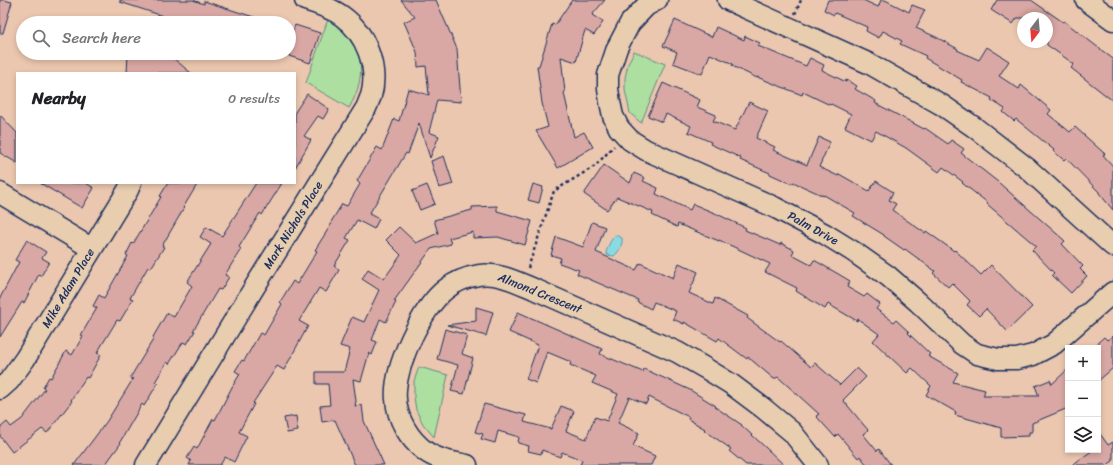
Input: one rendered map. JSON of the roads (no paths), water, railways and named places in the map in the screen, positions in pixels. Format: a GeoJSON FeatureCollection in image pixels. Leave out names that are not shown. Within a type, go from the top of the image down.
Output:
{"type":"FeatureCollection","features":[{"type":"Feature","properties":{"kind":"street","name":"Mark Nichols Place"},"geometry":{"type":"LineString","coordinates":[[146,465],[366,108],[371,96],[373,84],[372,65],[369,54],[360,35],[342,16],[332,10],[305,0]]}},
{"type":"Feature","properties":{"kind":"street","name":"Palm Drive"},"geometry":{"type":"LineString","coordinates":[[657,0],[646,6],[630,23],[617,48],[608,75],[608,90],[613,116],[619,128],[630,140],[646,150],[774,207],[854,252],[888,276],[962,344],[976,354],[998,360],[1017,359],[1033,355],[1054,344],[1113,292]]}},
{"type":"Feature","properties":{"kind":"street"},"geometry":{"type":"LineString","coordinates":[[728,0],[870,64],[942,105],[974,126],[1027,168],[1113,246]]}},
{"type":"Feature","properties":{"kind":"street"},"geometry":{"type":"LineString","coordinates":[[1086,0],[1113,20]]}},
{"type":"Feature","properties":{"kind":"street","name":"Mike Adam Place"},"geometry":{"type":"LineString","coordinates":[[0,389],[9,381],[25,358],[130,184]]}},
{"type":"Feature","properties":{"kind":"street"},"geometry":{"type":"LineString","coordinates":[[0,193],[91,248]]}},
{"type":"Feature","properties":{"kind":"street","name":"Almond Crescent"},"geometry":{"type":"LineString","coordinates":[[467,465],[440,459],[425,451],[414,441],[405,428],[400,415],[396,400],[396,382],[401,365],[414,334],[429,307],[436,298],[445,289],[464,279],[479,275],[494,275],[534,288],[677,352],[698,364],[731,384],[792,432],[818,465]]}},
{"type":"Feature","properties":{"kind":"water"},"geometry":{"type":"Polygon","coordinates":[[[616,235],[622,238],[620,248],[614,256],[607,255],[606,252],[609,245],[616,235]]]}}]}
